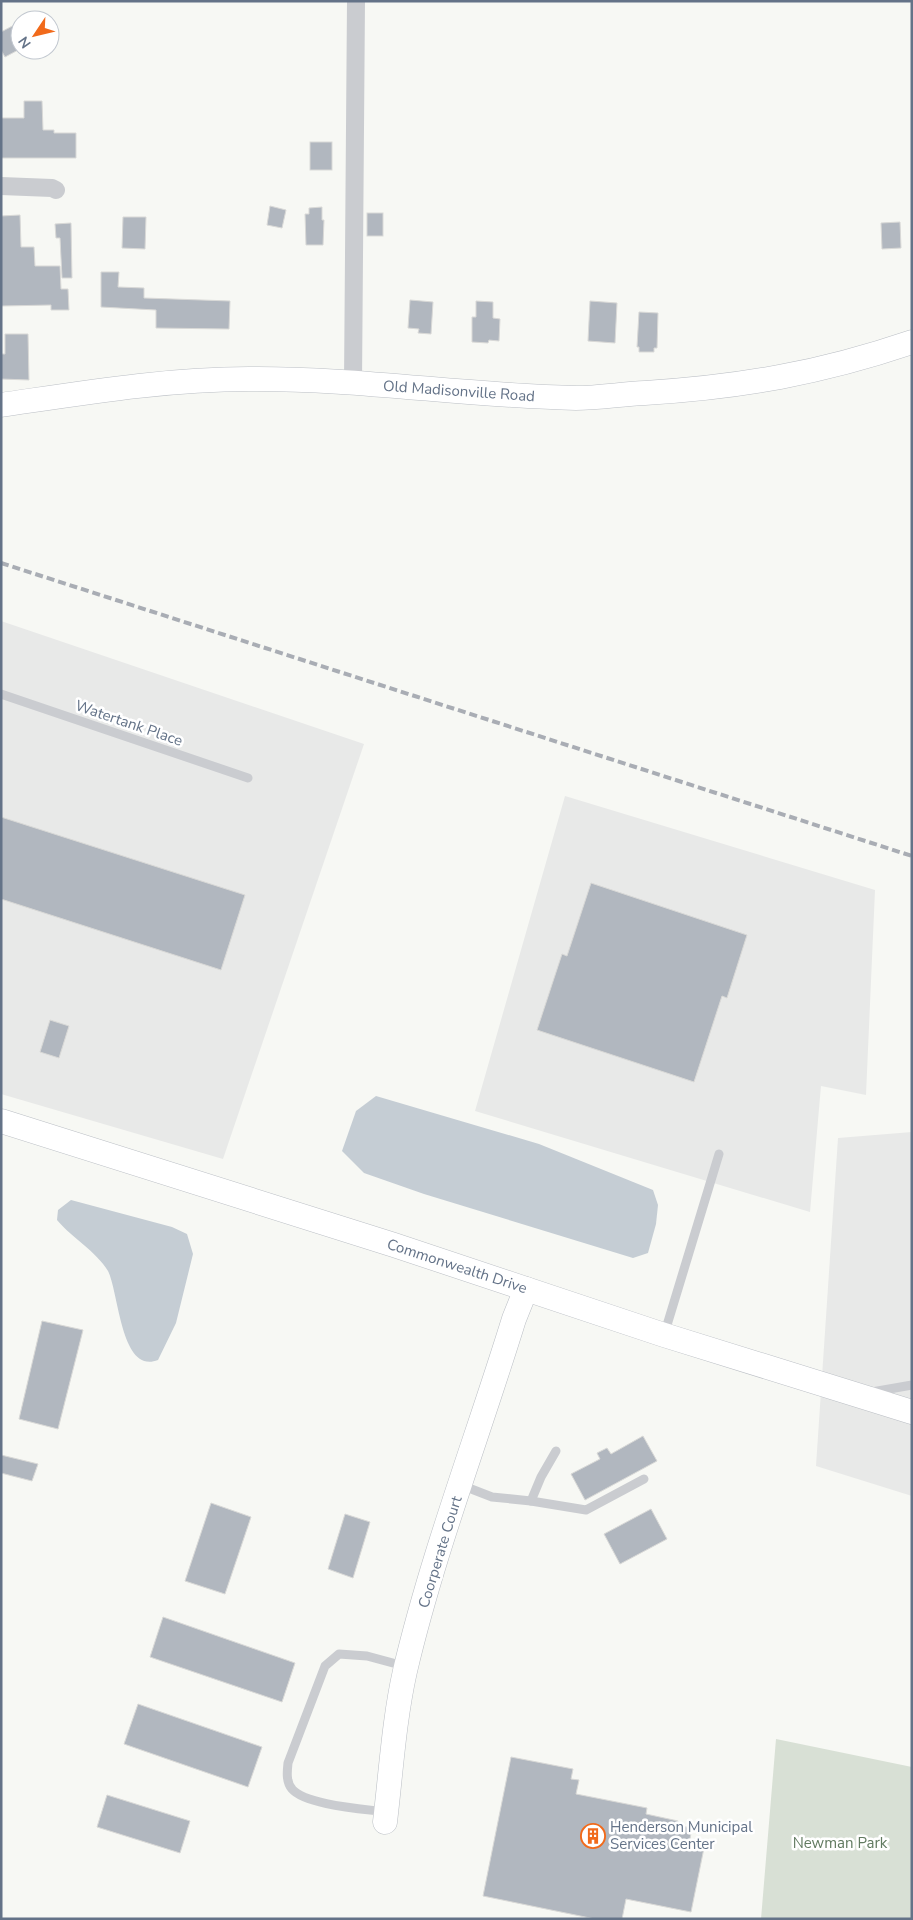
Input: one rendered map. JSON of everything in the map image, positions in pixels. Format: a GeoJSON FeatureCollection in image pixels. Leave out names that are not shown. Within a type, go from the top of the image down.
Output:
{"type":"FeatureCollection","features":[{"type":"Feature","properties":{"kind":"street"},"geometry":{"type":"LineString","coordinates":[[352,383],[356,1]]}},
{"type":"Feature","properties":{"kind":"street"},"geometry":{"type":"LineString","coordinates":[[1,186],[52,188],[56,190]]}},
{"type":"Feature","properties":{"kind":"street","name":"Old Madisonville Road"},"geometry":{"type":"LineString","coordinates":[[1,405],[135,387],[250,378],[579,398],[685,391],[724,387],[804,373],[844,364],[912,342]]}},
{"type":"Feature","properties":{"kind":"street","name":"Commonwealth Drive"},"geometry":{"type":"LineString","coordinates":[[1,1120],[664,1335],[912,1412]]}},
{"type":"Feature","properties":{"kind":"street","name":"Coorperate Court"},"geometry":{"type":"LineString","coordinates":[[385,1817],[406,1667],[434,1569],[514,1319],[526,1289]]}},
{"type":"Feature","properties":{"kind":"lane","name":"Watertank Place"},"geometry":{"type":"LineString","coordinates":[[1,694],[248,778]]}},
{"type":"Feature","properties":{"kind":"lane"},"geometry":{"type":"LineString","coordinates":[[664,1335],[719,1154]]}},
{"type":"Feature","properties":{"kind":"lane"},"geometry":{"type":"LineString","coordinates":[[854,1394],[912,1385]]}},
{"type":"Feature","properties":{"kind":"lane"},"geometry":{"type":"LineString","coordinates":[[531,1501],[541,1477],[556,1451]]}},
{"type":"Feature","properties":{"kind":"lane"},"geometry":{"type":"LineString","coordinates":[[461,1485],[492,1497],[586,1510],[644,1479]]}},
{"type":"Feature","properties":{"kind":"lane"},"geometry":{"type":"LineString","coordinates":[[385,1817],[302,1797],[291,1789],[287,1777],[288,1763],[325,1666],[339,1654],[367,1656],[406,1667]]}},
{"type":"Feature","properties":{"kind":"shaded area"},"geometry":{"type":"Polygon","coordinates":[[[1,621],[364,744],[223,1159],[1,1094],[1,621]]]}},
{"type":"Feature","properties":{"kind":"shaded area"},"geometry":{"type":"Polygon","coordinates":[[[565,796],[875,890],[866,1095],[821,1086],[810,1212],[475,1111],[565,796]]]}},
{"type":"Feature","properties":{"kind":"shaded area"},"geometry":{"type":"Polygon","coordinates":[[[376,1096],[539,1144],[653,1190],[658,1205],[656,1224],[648,1253],[633,1258],[424,1194],[364,1173],[342,1151],[356,1111],[376,1096]]]}},
{"type":"Feature","properties":{"kind":"shaded area"},"geometry":{"type":"Polygon","coordinates":[[[912,1132],[912,1496],[816,1466],[838,1138],[912,1132]]]}},
{"type":"Feature","properties":{"kind":"shaded area"},"geometry":{"type":"Polygon","coordinates":[[[71,1200],[172,1227],[187,1234],[193,1254],[176,1323],[158,1360],[146,1361],[136,1356],[123,1329],[108,1271],[91,1251],[57,1220],[58,1210],[71,1200]]]}},
{"type":"Feature","properties":{"kind":"green space","name":"Newman Park"},"geometry":{"type":"Polygon","coordinates":[[[776,1739],[912,1767],[912,1919],[761,1919],[776,1739]]]}},
{"type":"Feature","properties":{"kind":"building"},"geometry":{"type":"Polygon","coordinates":[[[10,27],[10,54],[5,57],[1,50],[1,32],[10,27]]]}},
{"type":"Feature","properties":{"kind":"building"},"geometry":{"type":"Polygon","coordinates":[[[24,101],[42,101],[43,130],[54,130],[54,133],[76,133],[76,158],[1,158],[1,118],[24,118],[24,101]]]}},
{"type":"Feature","properties":{"kind":"building"},"geometry":{"type":"Polygon","coordinates":[[[310,142],[332,142],[332,170],[310,170],[310,142]]]}},
{"type":"Feature","properties":{"kind":"building"},"geometry":{"type":"Polygon","coordinates":[[[270,206],[286,210],[282,228],[267,225],[270,206]]]}},
{"type":"Feature","properties":{"kind":"building"},"geometry":{"type":"Polygon","coordinates":[[[322,207],[322,220],[324,220],[323,245],[306,245],[305,214],[309,214],[309,208],[322,207]]]}},
{"type":"Feature","properties":{"kind":"building"},"geometry":{"type":"Polygon","coordinates":[[[367,213],[383,213],[383,236],[367,236],[367,213]]]}},
{"type":"Feature","properties":{"kind":"building"},"geometry":{"type":"Polygon","coordinates":[[[20,215],[21,247],[34,247],[35,266],[60,266],[61,289],[68,289],[69,310],[51,310],[51,305],[1,306],[1,216],[20,215]]]}},
{"type":"Feature","properties":{"kind":"building"},"geometry":{"type":"Polygon","coordinates":[[[123,217],[146,217],[145,249],[122,248],[123,217]]]}},
{"type":"Feature","properties":{"kind":"building"},"geometry":{"type":"Polygon","coordinates":[[[900,222],[901,248],[882,249],[881,223],[900,222]]]}},
{"type":"Feature","properties":{"kind":"building"},"geometry":{"type":"Polygon","coordinates":[[[71,223],[72,278],[62,278],[60,238],[56,238],[55,224],[71,223]]]}},
{"type":"Feature","properties":{"kind":"building"},"geometry":{"type":"Polygon","coordinates":[[[101,272],[119,272],[118,287],[144,288],[144,298],[230,301],[229,329],[156,328],[156,310],[101,307],[101,272]]]}},
{"type":"Feature","properties":{"kind":"building"},"geometry":{"type":"Polygon","coordinates":[[[410,300],[433,302],[431,334],[418,333],[419,329],[408,328],[410,300]]]}},
{"type":"Feature","properties":{"kind":"building"},"geometry":{"type":"Polygon","coordinates":[[[476,301],[493,302],[493,318],[500,319],[499,341],[489,340],[488,343],[472,342],[472,317],[476,317],[476,301]]]}},
{"type":"Feature","properties":{"kind":"building"},"geometry":{"type":"Polygon","coordinates":[[[590,301],[617,303],[615,343],[588,341],[590,301]]]}},
{"type":"Feature","properties":{"kind":"building"},"geometry":{"type":"Polygon","coordinates":[[[639,312],[658,313],[657,348],[654,348],[654,352],[639,352],[639,347],[637,347],[639,312]]]}},
{"type":"Feature","properties":{"kind":"building"},"geometry":{"type":"Polygon","coordinates":[[[5,334],[28,334],[29,380],[1,379],[1,354],[5,354],[5,334]]]}},
{"type":"Feature","properties":{"kind":"building"},"geometry":{"type":"Polygon","coordinates":[[[1,817],[245,895],[221,970],[1,899],[1,817]]]}},
{"type":"Feature","properties":{"kind":"building"},"geometry":{"type":"Polygon","coordinates":[[[591,883],[747,935],[727,998],[722,996],[694,1082],[537,1030],[562,954],[567,956],[591,883]]]}},
{"type":"Feature","properties":{"kind":"building"},"geometry":{"type":"Polygon","coordinates":[[[50,1020],[69,1026],[59,1058],[40,1052],[50,1020]]]}},
{"type":"Feature","properties":{"kind":"building"},"geometry":{"type":"Polygon","coordinates":[[[42,1321],[83,1330],[58,1429],[19,1419],[42,1321]]]}},
{"type":"Feature","properties":{"kind":"building"},"geometry":{"type":"Polygon","coordinates":[[[643,1436],[657,1461],[585,1500],[571,1474],[600,1459],[597,1453],[607,1448],[611,1454],[643,1436]]]}},
{"type":"Feature","properties":{"kind":"building"},"geometry":{"type":"Polygon","coordinates":[[[1,1455],[38,1464],[32,1481],[1,1473],[1,1455]]]}},
{"type":"Feature","properties":{"kind":"building"},"geometry":{"type":"Polygon","coordinates":[[[211,1503],[251,1517],[225,1594],[185,1581],[211,1503]]]}},
{"type":"Feature","properties":{"kind":"building"},"geometry":{"type":"Polygon","coordinates":[[[651,1509],[667,1539],[620,1564],[604,1534],[651,1509]]]}},
{"type":"Feature","properties":{"kind":"building"},"geometry":{"type":"Polygon","coordinates":[[[345,1514],[370,1522],[353,1578],[328,1569],[345,1514]]]}},
{"type":"Feature","properties":{"kind":"building"},"geometry":{"type":"Polygon","coordinates":[[[163,1617],[295,1663],[282,1702],[150,1657],[163,1617]]]}},
{"type":"Feature","properties":{"kind":"building"},"geometry":{"type":"Polygon","coordinates":[[[138,1704],[262,1747],[248,1787],[124,1744],[138,1704]]]}},
{"type":"Feature","properties":{"kind":"building","name":"Henderson Municipal Services Center"},"geometry":{"type":"Polygon","coordinates":[[[511,1757],[573,1769],[571,1779],[579,1780],[576,1794],[647,1808],[646,1814],[678,1821],[677,1825],[692,1828],[689,1844],[704,1848],[691,1912],[626,1899],[622,1919],[595,1919],[483,1896],[511,1757]]]}},
{"type":"Feature","properties":{"kind":"building"},"geometry":{"type":"Polygon","coordinates":[[[107,1795],[190,1821],[180,1853],[97,1827],[107,1795]]]}},
{"type":"Feature","properties":{"kind":"railway"},"geometry":{"type":"LineString","coordinates":[[1,563],[912,856]]}},
{"type":"Feature","properties":{"kind":"place","name":"Henderson Municipal Services Center"},"geometry":{"type":"Point","coordinates":[593,1836]}}]}
